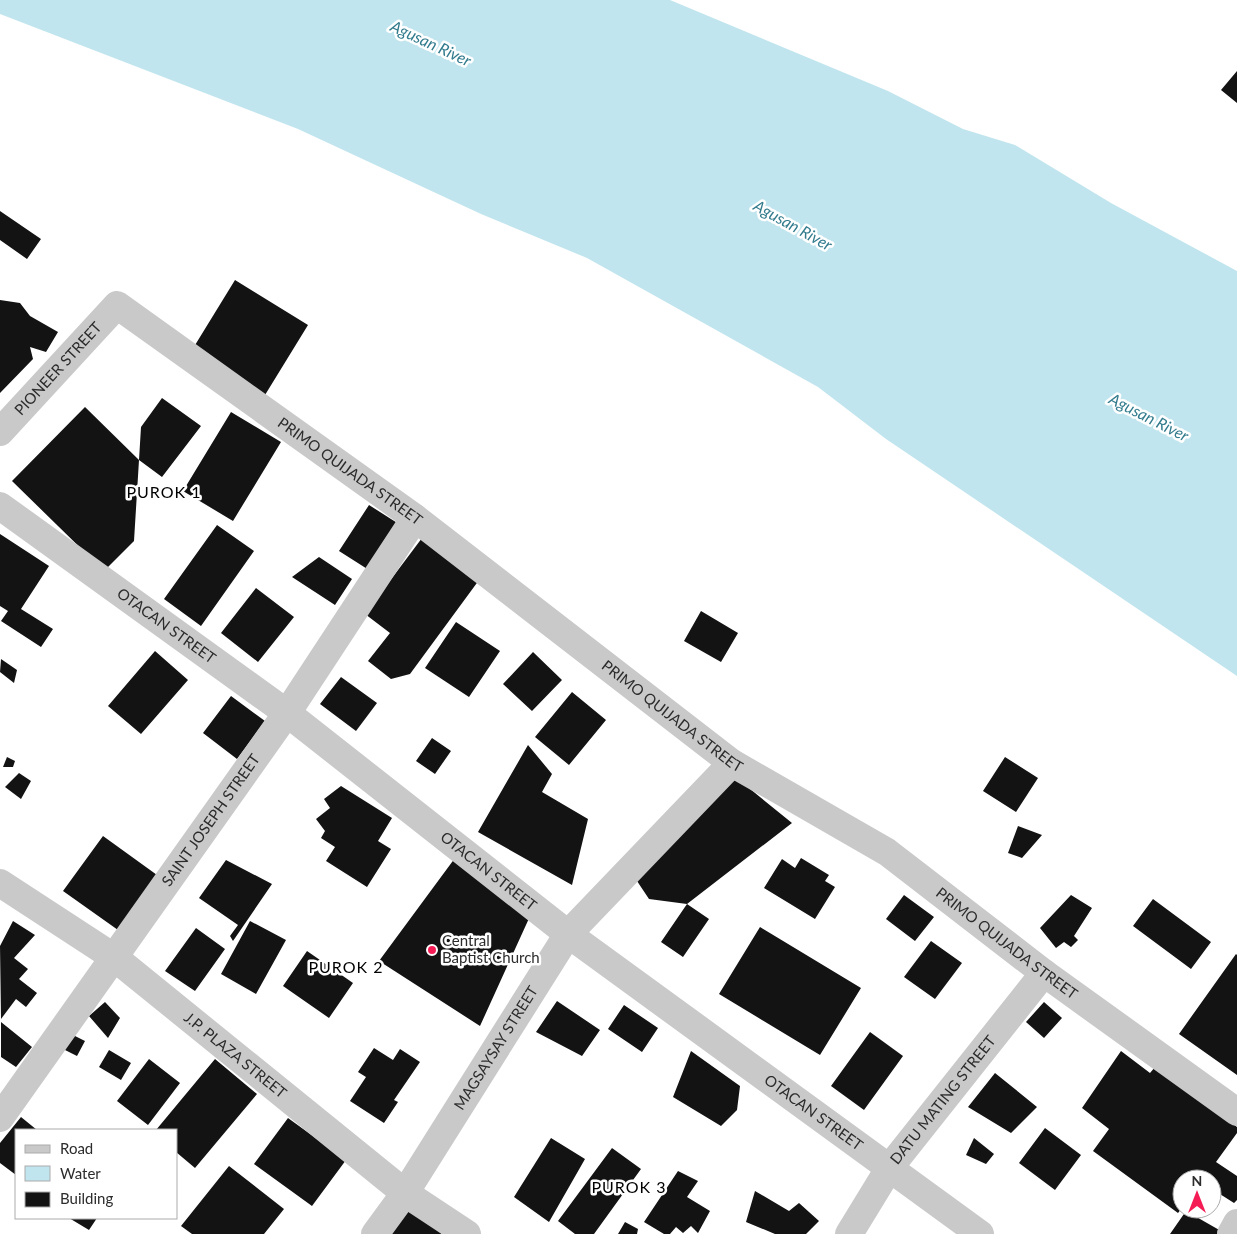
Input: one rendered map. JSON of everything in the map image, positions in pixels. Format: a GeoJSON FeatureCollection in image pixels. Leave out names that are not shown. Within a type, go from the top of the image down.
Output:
{"type":"FeatureCollection","features":[{"type":"Feature","properties":{"kind":"street","name":"PIONEER STREET"},"geometry":{"type":"LineString","coordinates":[[0,432],[117,306]]}},
{"type":"Feature","properties":{"kind":"street","name":"PRIMO QUIJADA STREET"},"geometry":{"type":"LineString","coordinates":[[117,306],[415,518],[732,762],[887,852],[1044,973],[1237,1112]]}},
{"type":"Feature","properties":{"kind":"street","name":"OTACAN STREET"},"geometry":{"type":"LineString","coordinates":[[0,506],[287,714],[568,934],[890,1166],[980,1234]]}},
{"type":"Feature","properties":{"kind":"street","name":"SAINT JOSEPH STREET"},"geometry":{"type":"LineString","coordinates":[[0,1118],[287,714],[415,518]]}},
{"type":"Feature","properties":{"kind":"street","name":"MAGSAYSAY STREET"},"geometry":{"type":"LineString","coordinates":[[376,1234],[405,1193],[568,934],[732,762]]}},
{"type":"Feature","properties":{"kind":"street","name":"J.P. PLAZA STREET"},"geometry":{"type":"LineString","coordinates":[[0,883],[115,958],[405,1193],[467,1234]]}},
{"type":"Feature","properties":{"kind":"street","name":"DATU MATING STREET"},"geometry":{"type":"LineString","coordinates":[[849,1234],[890,1166],[1044,973]]}},
{"type":"Feature","properties":{"kind":"street"},"geometry":{"type":"LineString","coordinates":[[1231,1234],[1237,1223]]}},
{"type":"Feature","properties":{"kind":"water","name":"Agusan River"},"geometry":{"type":"Polygon","coordinates":[[[0,0],[670,0],[888,91],[963,129],[1015,145],[1111,203],[1237,271],[1237,676],[886,439],[818,387],[587,258],[481,214],[298,129],[0,14],[0,0]]]}},
{"type":"Feature","properties":{"kind":"building"},"geometry":{"type":"Polygon","coordinates":[[[1237,71],[1237,103],[1221,90],[1237,71]]]}},
{"type":"Feature","properties":{"kind":"building"},"geometry":{"type":"Polygon","coordinates":[[[0,211],[41,239],[27,259],[0,240],[0,211]]]}},
{"type":"Feature","properties":{"kind":"building"},"geometry":{"type":"Polygon","coordinates":[[[235,280],[308,325],[265,395],[192,350],[235,280]]]}},
{"type":"Feature","properties":{"kind":"building"},"geometry":{"type":"Polygon","coordinates":[[[0,300],[20,303],[30,316],[58,332],[46,352],[30,347],[33,359],[0,393],[0,300]]]}},
{"type":"Feature","properties":{"kind":"building"},"geometry":{"type":"Polygon","coordinates":[[[162,398],[201,426],[162,477],[139,460],[141,427],[162,398]]]}},
{"type":"Feature","properties":{"kind":"building"},"geometry":{"type":"Polygon","coordinates":[[[85,407],[139,460],[134,541],[104,571],[12,481],[85,407]]]}},
{"type":"Feature","properties":{"kind":"building"},"geometry":{"type":"Polygon","coordinates":[[[231,412],[281,442],[233,521],[183,491],[231,412]]]}},
{"type":"Feature","properties":{"kind":"building"},"geometry":{"type":"Polygon","coordinates":[[[369,505],[402,526],[372,572],[339,551],[369,505]]]}},
{"type":"Feature","properties":{"kind":"building"},"geometry":{"type":"Polygon","coordinates":[[[217,525],[254,551],[201,626],[164,599],[217,525]]]}},
{"type":"Feature","properties":{"kind":"building"},"geometry":{"type":"Polygon","coordinates":[[[0,534],[49,566],[21,609],[53,629],[41,647],[1,621],[8,611],[0,606],[0,534]]]}},
{"type":"Feature","properties":{"kind":"building"},"geometry":{"type":"Polygon","coordinates":[[[425,534],[482,576],[410,674],[391,679],[368,661],[390,633],[365,614],[425,534]]]}},
{"type":"Feature","properties":{"kind":"building"},"geometry":{"type":"Polygon","coordinates":[[[319,557],[352,579],[335,605],[292,577],[319,557]]]}},
{"type":"Feature","properties":{"kind":"building"},"geometry":{"type":"Polygon","coordinates":[[[256,588],[294,617],[258,662],[221,633],[256,588]]]}},
{"type":"Feature","properties":{"kind":"building"},"geometry":{"type":"Polygon","coordinates":[[[701,611],[738,633],[721,662],[684,641],[701,611]]]}},
{"type":"Feature","properties":{"kind":"building"},"geometry":{"type":"Polygon","coordinates":[[[456,622],[500,651],[469,697],[425,668],[456,622]]]}},
{"type":"Feature","properties":{"kind":"building"},"geometry":{"type":"Polygon","coordinates":[[[155,651],[188,680],[141,734],[108,706],[155,651]]]}},
{"type":"Feature","properties":{"kind":"building"},"geometry":{"type":"Polygon","coordinates":[[[533,652],[562,680],[532,711],[503,684],[533,652]]]}},
{"type":"Feature","properties":{"kind":"building"},"geometry":{"type":"Polygon","coordinates":[[[1,659],[17,670],[14,683],[0,672],[1,659]]]}},
{"type":"Feature","properties":{"kind":"building"},"geometry":{"type":"Polygon","coordinates":[[[341,677],[377,703],[356,731],[320,704],[341,677]]]}},
{"type":"Feature","properties":{"kind":"building"},"geometry":{"type":"Polygon","coordinates":[[[572,692],[606,720],[569,765],[535,737],[572,692]]]}},
{"type":"Feature","properties":{"kind":"building"},"geometry":{"type":"Polygon","coordinates":[[[231,696],[265,721],[237,759],[203,733],[231,696]]]}},
{"type":"Feature","properties":{"kind":"building"},"geometry":{"type":"Polygon","coordinates":[[[432,738],[451,751],[435,774],[416,761],[432,738]]]}},
{"type":"Feature","properties":{"kind":"building"},"geometry":{"type":"Polygon","coordinates":[[[528,745],[552,774],[542,792],[588,819],[572,885],[478,832],[528,745]]]}},
{"type":"Feature","properties":{"kind":"building"},"geometry":{"type":"Polygon","coordinates":[[[7,757],[15,761],[13,767],[3,767],[7,757]]]}},
{"type":"Feature","properties":{"kind":"building"},"geometry":{"type":"Polygon","coordinates":[[[1005,757],[1038,778],[1016,812],[983,791],[1005,757]]]}},
{"type":"Feature","properties":{"kind":"building"},"geometry":{"type":"Polygon","coordinates":[[[728,771],[792,823],[687,904],[649,899],[637,881],[728,771]]]}},
{"type":"Feature","properties":{"kind":"building"},"geometry":{"type":"Polygon","coordinates":[[[19,773],[31,781],[21,799],[5,787],[19,773]]]}},
{"type":"Feature","properties":{"kind":"building"},"geometry":{"type":"Polygon","coordinates":[[[341,786],[392,818],[378,841],[391,849],[367,887],[326,861],[335,847],[321,838],[325,831],[316,819],[330,808],[324,799],[341,786]]]}},
{"type":"Feature","properties":{"kind":"building"},"geometry":{"type":"Polygon","coordinates":[[[1018,826],[1042,835],[1022,858],[1008,853],[1018,826]]]}},
{"type":"Feature","properties":{"kind":"building"},"geometry":{"type":"Polygon","coordinates":[[[103,836],[157,875],[118,930],[63,891],[103,836]]]}},
{"type":"Feature","properties":{"kind":"building"},"geometry":{"type":"Polygon","coordinates":[[[455,858],[531,914],[480,1026],[379,961],[455,858]]]}},
{"type":"Feature","properties":{"kind":"building"},"geometry":{"type":"Polygon","coordinates":[[[801,858],[829,875],[825,881],[835,887],[815,919],[764,888],[782,859],[795,868],[801,858]]]}},
{"type":"Feature","properties":{"kind":"building"},"geometry":{"type":"Polygon","coordinates":[[[226,860],[272,884],[233,941],[230,936],[238,925],[199,898],[226,860]]]}},
{"type":"Feature","properties":{"kind":"building"},"geometry":{"type":"Polygon","coordinates":[[[904,895],[934,917],[915,941],[886,919],[904,895]]]}},
{"type":"Feature","properties":{"kind":"building"},"geometry":{"type":"Polygon","coordinates":[[[1071,895],[1092,908],[1074,936],[1078,940],[1071,947],[1064,942],[1056,948],[1040,928],[1071,895]]]}},
{"type":"Feature","properties":{"kind":"building"},"geometry":{"type":"Polygon","coordinates":[[[1153,899],[1211,942],[1191,969],[1133,926],[1153,899]]]}},
{"type":"Feature","properties":{"kind":"building"},"geometry":{"type":"Polygon","coordinates":[[[687,904],[709,919],[683,957],[661,942],[687,904]]]}},
{"type":"Feature","properties":{"kind":"building"},"geometry":{"type":"Polygon","coordinates":[[[13,921],[35,935],[14,958],[28,969],[19,979],[37,993],[26,1007],[16,999],[1,1019],[0,946],[13,921]]]}},
{"type":"Feature","properties":{"kind":"building"},"geometry":{"type":"Polygon","coordinates":[[[250,921],[286,940],[256,994],[221,974],[250,921]]]}},
{"type":"Feature","properties":{"kind":"building"},"geometry":{"type":"Polygon","coordinates":[[[760,927],[861,988],[820,1055],[719,994],[760,927]]]}},
{"type":"Feature","properties":{"kind":"building"},"geometry":{"type":"Polygon","coordinates":[[[196,928],[225,949],[195,991],[165,971],[196,928]]]}},
{"type":"Feature","properties":{"kind":"building"},"geometry":{"type":"Polygon","coordinates":[[[931,941],[962,963],[935,999],[904,977],[931,941]]]}},
{"type":"Feature","properties":{"kind":"building"},"geometry":{"type":"Polygon","coordinates":[[[307,951],[353,983],[329,1018],[283,986],[307,951]]]}},
{"type":"Feature","properties":{"kind":"building"},"geometry":{"type":"Polygon","coordinates":[[[1237,955],[1237,1075],[1179,1034],[1237,955]]]}},
{"type":"Feature","properties":{"kind":"building"},"geometry":{"type":"Polygon","coordinates":[[[557,1001],[600,1030],[582,1056],[536,1032],[557,1001]]]}},
{"type":"Feature","properties":{"kind":"building"},"geometry":{"type":"Polygon","coordinates":[[[105,1002],[120,1018],[108,1038],[89,1016],[105,1002]]]}},
{"type":"Feature","properties":{"kind":"building"},"geometry":{"type":"Polygon","coordinates":[[[1044,1002],[1062,1018],[1044,1038],[1026,1022],[1044,1002]]]}},
{"type":"Feature","properties":{"kind":"building"},"geometry":{"type":"Polygon","coordinates":[[[624,1005],[658,1028],[642,1052],[608,1029],[624,1005]]]}},
{"type":"Feature","properties":{"kind":"building"},"geometry":{"type":"Polygon","coordinates":[[[1,1022],[32,1047],[16,1067],[1,1057],[1,1022]]]}},
{"type":"Feature","properties":{"kind":"building"},"geometry":{"type":"Polygon","coordinates":[[[67,1032],[85,1041],[77,1056],[59,1047],[67,1032]]]}},
{"type":"Feature","properties":{"kind":"building"},"geometry":{"type":"Polygon","coordinates":[[[870,1032],[903,1056],[864,1110],[831,1086],[870,1032]]]}},
{"type":"Feature","properties":{"kind":"building"},"geometry":{"type":"Polygon","coordinates":[[[374,1048],[393,1060],[400,1049],[420,1062],[394,1100],[398,1102],[384,1123],[350,1101],[366,1077],[358,1072],[374,1048]]]}},
{"type":"Feature","properties":{"kind":"building"},"geometry":{"type":"Polygon","coordinates":[[[109,1050],[131,1063],[121,1080],[99,1067],[109,1050]]]}},
{"type":"Feature","properties":{"kind":"building"},"geometry":{"type":"Polygon","coordinates":[[[691,1051],[740,1086],[737,1110],[721,1126],[673,1097],[691,1051]]]}},
{"type":"Feature","properties":{"kind":"building"},"geometry":{"type":"Polygon","coordinates":[[[1121,1051],[1150,1073],[1155,1067],[1237,1127],[1237,1133],[1216,1162],[1237,1176],[1237,1200],[1234,1203],[1222,1195],[1222,1169],[1172,1169],[1172,1209],[1093,1151],[1109,1129],[1082,1108],[1121,1051]]]}},
{"type":"Feature","properties":{"kind":"building"},"geometry":{"type":"Polygon","coordinates":[[[149,1059],[180,1083],[148,1125],[117,1101],[149,1059]]]}},
{"type":"Feature","properties":{"kind":"building"},"geometry":{"type":"Polygon","coordinates":[[[215,1059],[257,1094],[195,1168],[178,1154],[178,1129],[157,1129],[215,1059]]]}},
{"type":"Feature","properties":{"kind":"building"},"geometry":{"type":"Polygon","coordinates":[[[995,1073],[1037,1107],[1011,1133],[968,1107],[995,1073]]]}},
{"type":"Feature","properties":{"kind":"building"},"geometry":{"type":"Polygon","coordinates":[[[21,1117],[36,1129],[15,1129],[15,1174],[0,1163],[0,1143],[21,1117]]]}},
{"type":"Feature","properties":{"kind":"building"},"geometry":{"type":"Polygon","coordinates":[[[288,1118],[346,1160],[312,1206],[254,1164],[288,1118]]]}},
{"type":"Feature","properties":{"kind":"building"},"geometry":{"type":"Polygon","coordinates":[[[1045,1128],[1081,1155],[1055,1190],[1019,1163],[1045,1128]]]}},
{"type":"Feature","properties":{"kind":"building"},"geometry":{"type":"Polygon","coordinates":[[[551,1138],[585,1159],[549,1222],[514,1197],[551,1138]]]}},
{"type":"Feature","properties":{"kind":"building"},"geometry":{"type":"Polygon","coordinates":[[[974,1138],[994,1154],[986,1164],[966,1155],[974,1138]]]}},
{"type":"Feature","properties":{"kind":"building"},"geometry":{"type":"Polygon","coordinates":[[[612,1148],[641,1169],[594,1234],[575,1234],[558,1221],[612,1148]]]}},
{"type":"Feature","properties":{"kind":"building"},"geometry":{"type":"Polygon","coordinates":[[[229,1166],[284,1209],[264,1234],[192,1234],[181,1226],[229,1166]]]}},
{"type":"Feature","properties":{"kind":"building"},"geometry":{"type":"Polygon","coordinates":[[[678,1171],[698,1181],[687,1197],[710,1211],[698,1233],[691,1226],[683,1233],[676,1227],[670,1234],[664,1234],[644,1222],[678,1171]]]}},
{"type":"Feature","properties":{"kind":"building"},"geometry":{"type":"Polygon","coordinates":[[[755,1191],[789,1211],[799,1203],[819,1221],[806,1234],[775,1234],[746,1222],[755,1191]]]}},
{"type":"Feature","properties":{"kind":"building"},"geometry":{"type":"Polygon","coordinates":[[[410,1208],[442,1234],[391,1234],[410,1208]]]}},
{"type":"Feature","properties":{"kind":"building"},"geometry":{"type":"Polygon","coordinates":[[[71,1219],[96,1219],[89,1230],[71,1219]]]}},
{"type":"Feature","properties":{"kind":"building"},"geometry":{"type":"Polygon","coordinates":[[[1180,1219],[1200,1219],[1221,1231],[1219,1234],[1170,1234],[1180,1219]]]}},
{"type":"Feature","properties":{"kind":"building"},"geometry":{"type":"Polygon","coordinates":[[[625,1222],[638,1229],[637,1234],[618,1234],[625,1222]]]}},
{"type":"Feature","properties":{"kind":"place","name":"Central Baptist Church"},"geometry":{"type":"Point","coordinates":[432,950]}},
{"type":"Feature","properties":{"kind":"district","name":"PUROK 1"},"geometry":{"type":"Point","coordinates":[164,492]}},
{"type":"Feature","properties":{"kind":"district","name":"PUROK 2"},"geometry":{"type":"Point","coordinates":[346,967]}},
{"type":"Feature","properties":{"kind":"district","name":"PUROK 3"},"geometry":{"type":"Point","coordinates":[629,1187]}}]}
